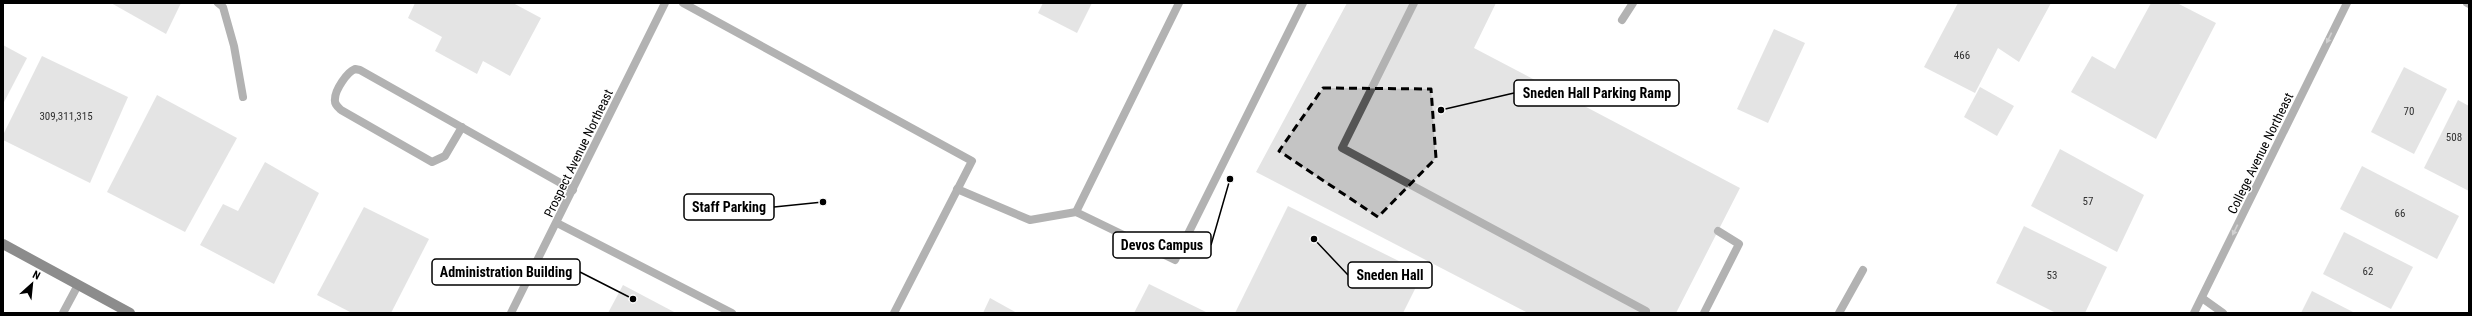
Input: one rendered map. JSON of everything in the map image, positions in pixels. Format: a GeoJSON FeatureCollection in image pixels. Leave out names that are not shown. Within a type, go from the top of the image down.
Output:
{"type":"FeatureCollection","features":[{"type":"Feature","properties":{"kind":"main road"},"geometry":{"type":"LineString","coordinates":[[3,244],[130,313]]}},
{"type":"Feature","properties":{"kind":"street"},"geometry":{"type":"LineString","coordinates":[[218,3],[222,7],[234,46],[243,97]]}},
{"type":"Feature","properties":{"kind":"street","name":"Prospect Avenue Northeast"},"geometry":{"type":"LineString","coordinates":[[511,313],[665,3]]}},
{"type":"Feature","properties":{"kind":"street"},"geometry":{"type":"LineString","coordinates":[[683,3],[972,161],[894,313]]}},
{"type":"Feature","properties":{"kind":"street"},"geometry":{"type":"LineString","coordinates":[[1076,212],[1179,3]]}},
{"type":"Feature","properties":{"kind":"street"},"geometry":{"type":"LineString","coordinates":[[957,190],[1030,220],[1076,212],[1175,260],[1303,3]]}},
{"type":"Feature","properties":{"kind":"street"},"geometry":{"type":"LineString","coordinates":[[1414,3],[1342,148],[1646,311],[1645,313]]}},
{"type":"Feature","properties":{"kind":"street"},"geometry":{"type":"LineString","coordinates":[[1622,20],[1633,3]]}},
{"type":"Feature","properties":{"kind":"street","name":"College Avenue Northeast"},"geometry":{"type":"LineString","coordinates":[[2194,313],[2346,3]]}},
{"type":"Feature","properties":{"kind":"street"},"geometry":{"type":"LineString","coordinates":[[462,127],[445,156],[432,162],[341,110],[335,104],[334,98],[349,72],[355,68],[462,127],[573,190]]}},
{"type":"Feature","properties":{"kind":"street"},"geometry":{"type":"LineString","coordinates":[[557,222],[732,313]]}},
{"type":"Feature","properties":{"kind":"street"},"geometry":{"type":"LineString","coordinates":[[1704,313],[1739,244],[1718,231]]}},
{"type":"Feature","properties":{"kind":"street"},"geometry":{"type":"LineString","coordinates":[[1839,313],[1862,270]]}},
{"type":"Feature","properties":{"kind":"street"},"geometry":{"type":"LineString","coordinates":[[63,313],[78,285]]}},
{"type":"Feature","properties":{"kind":"street"},"geometry":{"type":"LineString","coordinates":[[2202,298],[2223,313]]}},
{"type":"Feature","properties":{"kind":"highlighted area"},"geometry":{"type":"Polygon","coordinates":[[[1323,88],[1431,89],[1436,158],[1378,217],[1279,151],[1323,88]]]}},
{"type":"Feature","properties":{"kind":"building"},"geometry":{"type":"Polygon","coordinates":[[[111,3],[181,3],[166,34],[111,3]]]}},
{"type":"Feature","properties":{"kind":"building"},"geometry":{"type":"Polygon","coordinates":[[[415,3],[513,3],[541,18],[510,76],[483,61],[477,74],[435,51],[442,37],[408,18],[415,3]]]}},
{"type":"Feature","properties":{"kind":"building"},"geometry":{"type":"Polygon","coordinates":[[[1043,3],[1092,3],[1077,33],[1038,13],[1043,3]]]}},
{"type":"Feature","properties":{"kind":"building"},"geometry":{"type":"Polygon","coordinates":[[[1347,3],[1496,3],[1474,48],[1740,188],[1676,313],[1528,313],[1256,172],[1347,3]]]}},
{"type":"Feature","properties":{"kind":"building"},"geometry":{"type":"Polygon","coordinates":[[[1958,3],[2051,3],[2019,62],[1998,48],[1975,93],[1924,67],[1958,3]]]}},
{"type":"Feature","properties":{"kind":"building"},"geometry":{"type":"Polygon","coordinates":[[[2151,3],[2177,3],[2216,23],[2156,139],[2071,92],[2092,56],[2115,69],[2151,3]]]}},
{"type":"Feature","properties":{"kind":"building"},"geometry":{"type":"Polygon","coordinates":[[[1774,29],[1805,43],[1768,123],[1737,109],[1774,29]]]}},
{"type":"Feature","properties":{"kind":"building"},"geometry":{"type":"Polygon","coordinates":[[[3,45],[27,58],[3,104],[3,45]]]}},
{"type":"Feature","properties":{"kind":"building"},"geometry":{"type":"Polygon","coordinates":[[[42,56],[128,97],[90,183],[3,140],[3,135],[42,56]]]}},
{"type":"Feature","properties":{"kind":"building"},"geometry":{"type":"Polygon","coordinates":[[[2404,67],[2447,89],[2414,154],[2371,132],[2404,67]]]}},
{"type":"Feature","properties":{"kind":"building"},"geometry":{"type":"Polygon","coordinates":[[[1980,87],[2014,106],[1997,136],[1964,117],[1980,87]]]}},
{"type":"Feature","properties":{"kind":"building"},"geometry":{"type":"Polygon","coordinates":[[[157,95],[237,138],[185,232],[107,192],[157,95]]]}},
{"type":"Feature","properties":{"kind":"building"},"geometry":{"type":"Polygon","coordinates":[[[2458,100],[2469,106],[2469,191],[2424,168],[2458,100]]]}},
{"type":"Feature","properties":{"kind":"building"},"geometry":{"type":"Polygon","coordinates":[[[2060,149],[2144,195],[2117,252],[2031,206],[2060,149]]]}},
{"type":"Feature","properties":{"kind":"building"},"geometry":{"type":"Polygon","coordinates":[[[265,162],[319,193],[274,284],[200,245],[223,204],[238,211],[265,162]]]}},
{"type":"Feature","properties":{"kind":"building"},"geometry":{"type":"Polygon","coordinates":[[[2362,166],[2459,216],[2437,259],[2340,209],[2362,166]]]}},
{"type":"Feature","properties":{"kind":"building"},"geometry":{"type":"Polygon","coordinates":[[[1288,206],[1423,273],[1403,313],[1235,313],[1288,206]]]}},
{"type":"Feature","properties":{"kind":"building"},"geometry":{"type":"Polygon","coordinates":[[[364,207],[429,239],[391,313],[352,313],[317,295],[364,207]]]}},
{"type":"Feature","properties":{"kind":"building"},"geometry":{"type":"Polygon","coordinates":[[[2024,226],[2107,267],[2085,313],[2056,313],[1996,283],[2024,226]]]}},
{"type":"Feature","properties":{"kind":"building"},"geometry":{"type":"Polygon","coordinates":[[[2344,232],[2413,267],[2391,309],[2323,274],[2344,232]]]}},
{"type":"Feature","properties":{"kind":"building"},"geometry":{"type":"Polygon","coordinates":[[[1149,284],[1208,313],[1134,313],[1149,284]]]}},
{"type":"Feature","properties":{"kind":"building"},"geometry":{"type":"Polygon","coordinates":[[[623,285],[676,313],[608,313],[623,285]]]}},
{"type":"Feature","properties":{"kind":"building"},"geometry":{"type":"Polygon","coordinates":[[[2312,291],[2355,313],[2301,313],[2312,291]]]}},
{"type":"Feature","properties":{"kind":"building"},"geometry":{"type":"Polygon","coordinates":[[[990,298],[1017,313],[983,313],[990,298]]]}},
{"type":"Feature","properties":{"kind":"place","name":"Sneden Hall Parking Ramp"},"geometry":{"type":"Point","coordinates":[1441,110]}},
{"type":"Feature","properties":{"kind":"place","name":"Devos Campus"},"geometry":{"type":"Point","coordinates":[1230,179]}},
{"type":"Feature","properties":{"kind":"place","name":"Staff Parking"},"geometry":{"type":"Point","coordinates":[823,202]}},
{"type":"Feature","properties":{"kind":"place","name":"Sneden Hall"},"geometry":{"type":"Point","coordinates":[1314,239]}},
{"type":"Feature","properties":{"kind":"place","name":"Administration Building"},"geometry":{"type":"Point","coordinates":[633,299]}}]}
